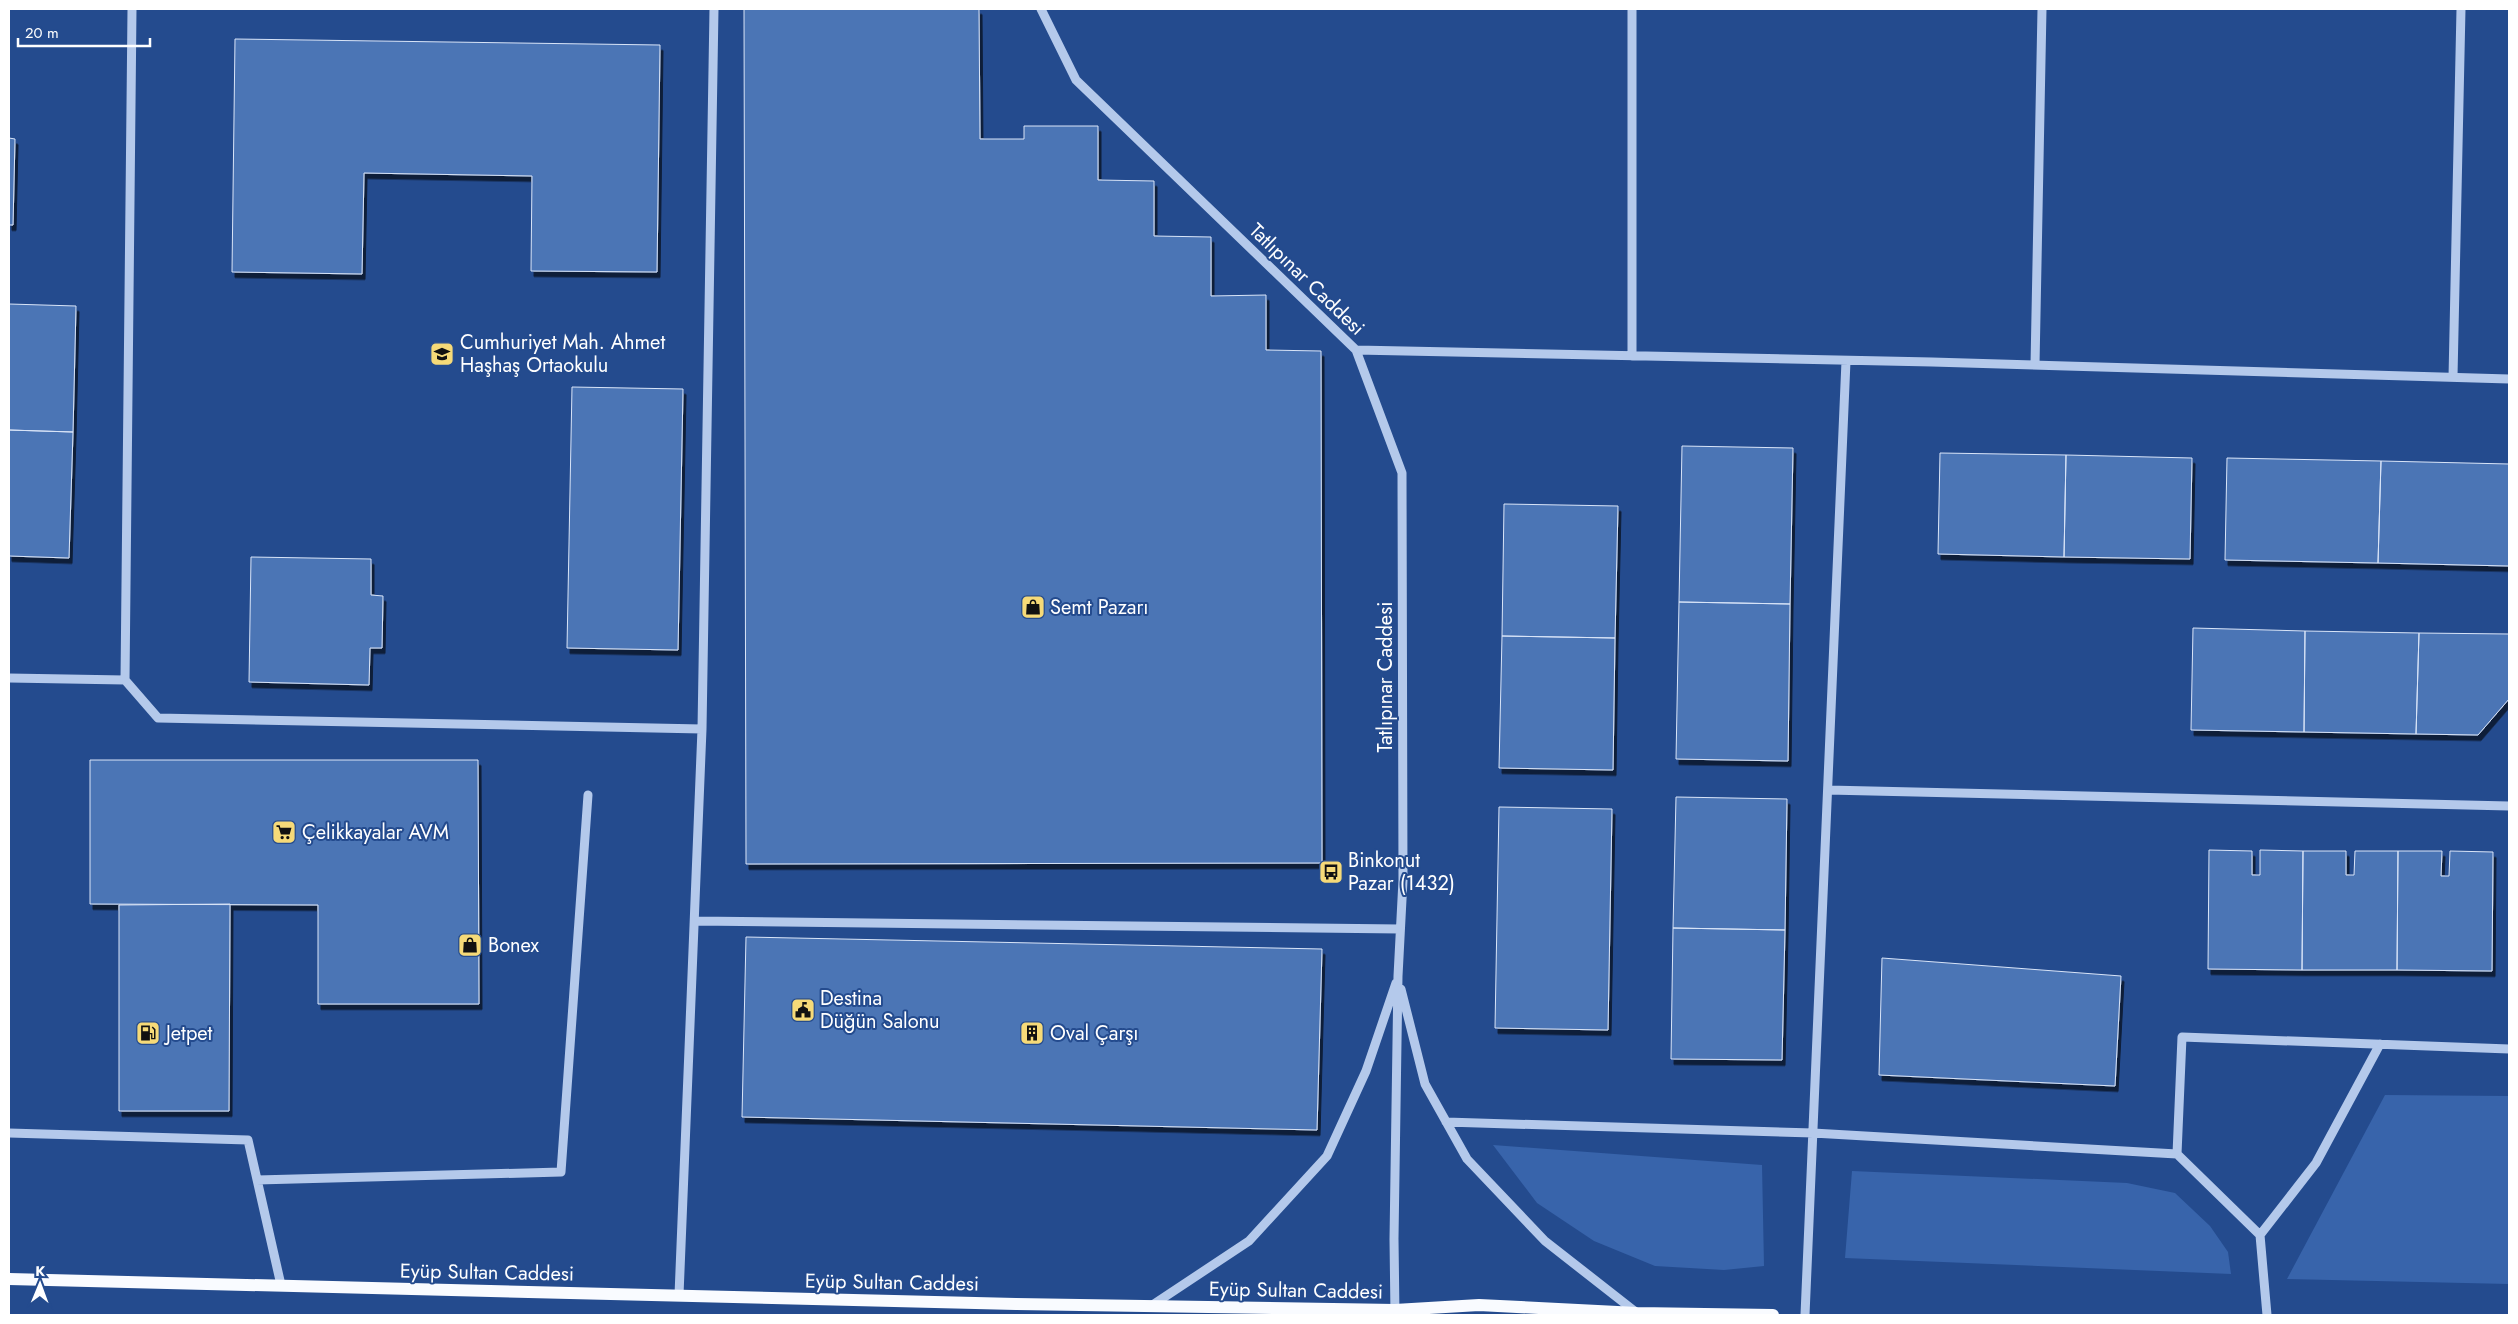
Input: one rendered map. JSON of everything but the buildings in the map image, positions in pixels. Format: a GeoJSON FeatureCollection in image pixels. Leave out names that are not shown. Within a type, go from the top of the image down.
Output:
{"type":"FeatureCollection","features":[{"type":"Feature","properties":{"kind":"main road","name":"Eyüp Sultan Caddesi"},"geometry":{"type":"LineString","coordinates":[[9,1279],[1395,1313],[1479,1305],[1637,1314],[1773,1315]]}},
{"type":"Feature","properties":{"kind":"street"},"geometry":{"type":"LineString","coordinates":[[132,9],[125,680],[158,718],[702,729]]}},
{"type":"Feature","properties":{"kind":"street"},"geometry":{"type":"LineString","coordinates":[[679,1295],[702,729],[714,9]]}},
{"type":"Feature","properties":{"kind":"street","name":"Tatlıpınar Caddesi"},"geometry":{"type":"LineString","coordinates":[[1042,9],[1076,80],[1356,350],[1402,473],[1403,880],[1398,976]]}},
{"type":"Feature","properties":{"kind":"street"},"geometry":{"type":"LineString","coordinates":[[1632,9],[1632,356]]}},
{"type":"Feature","properties":{"kind":"street"},"geometry":{"type":"LineString","coordinates":[[2035,365],[2042,9]]}},
{"type":"Feature","properties":{"kind":"street"},"geometry":{"type":"LineString","coordinates":[[2453,377],[2461,9]]}},
{"type":"Feature","properties":{"kind":"street"},"geometry":{"type":"LineString","coordinates":[[1356,350],[1846,360],[2509,379]]}},
{"type":"Feature","properties":{"kind":"street"},"geometry":{"type":"LineString","coordinates":[[1805,1315],[1846,360]]}},
{"type":"Feature","properties":{"kind":"street"},"geometry":{"type":"LineString","coordinates":[[9,678],[125,680]]}},
{"type":"Feature","properties":{"kind":"street"},"geometry":{"type":"LineString","coordinates":[[1828,790],[2509,806]]}},
{"type":"Feature","properties":{"kind":"street"},"geometry":{"type":"LineString","coordinates":[[257,1180],[561,1172],[588,795]]}},
{"type":"Feature","properties":{"kind":"street"},"geometry":{"type":"LineString","coordinates":[[695,922],[1400,929]]}},
{"type":"Feature","properties":{"kind":"street"},"geometry":{"type":"LineString","coordinates":[[1398,976],[1425,1084],[1467,1159],[1545,1241],[1637,1314]]}},
{"type":"Feature","properties":{"kind":"street"},"geometry":{"type":"LineString","coordinates":[[1150,1306],[1249,1241],[1328,1156],[1366,1071],[1398,976]]}},
{"type":"Feature","properties":{"kind":"street"},"geometry":{"type":"LineString","coordinates":[[1395,1313],[1398,976]]}},
{"type":"Feature","properties":{"kind":"street"},"geometry":{"type":"LineString","coordinates":[[2177,1154],[2182,1037],[2509,1049]]}},
{"type":"Feature","properties":{"kind":"street"},"geometry":{"type":"LineString","coordinates":[[2260,1234],[2316,1163],[2380,1044]]}},
{"type":"Feature","properties":{"kind":"street"},"geometry":{"type":"LineString","coordinates":[[1446,1122],[1813,1133],[2177,1154],[2260,1234],[2267,1315]]}},
{"type":"Feature","properties":{"kind":"street"},"geometry":{"type":"LineString","coordinates":[[9,1133],[248,1140],[281,1285]]}},
{"type":"Feature","properties":{"kind":"shaded area"},"geometry":{"type":"Polygon","coordinates":[[[2385,1095],[2509,1096],[2509,1284],[2287,1279],[2385,1095]]]}},
{"type":"Feature","properties":{"kind":"shaded area"},"geometry":{"type":"Polygon","coordinates":[[[1493,1145],[1762,1165],[1764,1266],[1724,1270],[1655,1266],[1594,1241],[1537,1203],[1493,1145]]]}},
{"type":"Feature","properties":{"kind":"shaded area"},"geometry":{"type":"Polygon","coordinates":[[[1852,1171],[2127,1183],[2175,1193],[2210,1226],[2228,1252],[2231,1274],[1845,1258],[1852,1171]]]}},
{"type":"Feature","properties":{"kind":"place","name":"Cumhuriyet Mah. Ahmet Haşhaş Ortaokulu"},"geometry":{"type":"Point","coordinates":[442,354]}},
{"type":"Feature","properties":{"kind":"place","name":"Semt Pazarı"},"geometry":{"type":"Point","coordinates":[1033,607]}},
{"type":"Feature","properties":{"kind":"place","name":"Çelikkayalar AVM"},"geometry":{"type":"Point","coordinates":[284,832]}},
{"type":"Feature","properties":{"kind":"place","name":"Binkonut Pazar (1432)"},"geometry":{"type":"Point","coordinates":[1331,872]}},
{"type":"Feature","properties":{"kind":"place","name":"Bonex"},"geometry":{"type":"Point","coordinates":[470,945]}},
{"type":"Feature","properties":{"kind":"place","name":"Destina Düğün Salonu"},"geometry":{"type":"Point","coordinates":[803,1010]}},
{"type":"Feature","properties":{"kind":"place","name":"Jetpet"},"geometry":{"type":"Point","coordinates":[148,1033]}},
{"type":"Feature","properties":{"kind":"place","name":"Oval Çarşı"},"geometry":{"type":"Point","coordinates":[1032,1033]}}]}
